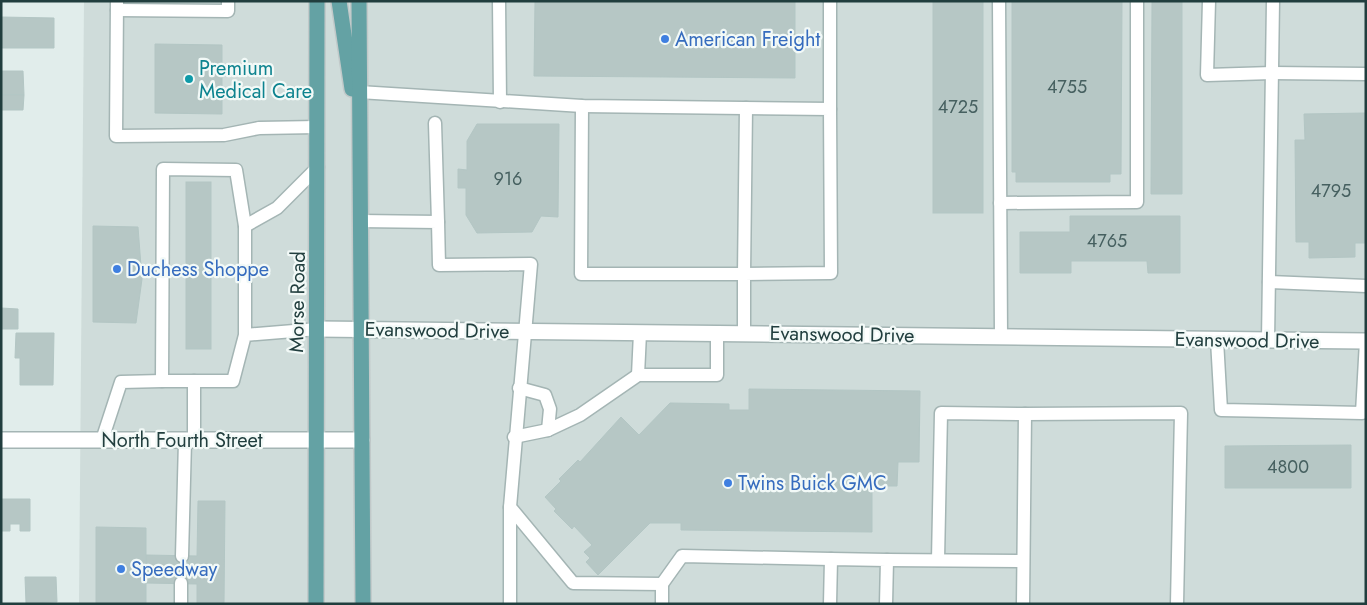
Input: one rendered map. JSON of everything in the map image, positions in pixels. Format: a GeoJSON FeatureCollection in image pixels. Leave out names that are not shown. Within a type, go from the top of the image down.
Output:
{"type":"FeatureCollection","features":[{"type":"Feature","properties":{"kind":"main road","name":"Morse Road"},"geometry":{"type":"LineString","coordinates":[[316,604],[315,441],[318,329],[317,1]]}},
{"type":"Feature","properties":{"kind":"main road"},"geometry":{"type":"LineString","coordinates":[[339,1],[360,135]]}},
{"type":"Feature","properties":{"kind":"main road"},"geometry":{"type":"LineString","coordinates":[[359,1],[363,604]]}},
{"type":"Feature","properties":{"kind":"street","name":"Evanswood Drive"},"geometry":{"type":"LineString","coordinates":[[318,329],[1366,341]]}},
{"type":"Feature","properties":{"kind":"street","name":"North Fourth Street"},"geometry":{"type":"LineString","coordinates":[[1,440],[362,440]]}},
{"type":"Feature","properties":{"kind":"lane"},"geometry":{"type":"LineString","coordinates":[[228,1],[228,11],[117,6],[116,136],[224,135],[259,128],[318,127]]}},
{"type":"Feature","properties":{"kind":"lane"},"geometry":{"type":"LineString","coordinates":[[499,1],[500,102]]}},
{"type":"Feature","properties":{"kind":"lane"},"geometry":{"type":"LineString","coordinates":[[582,106],[581,274],[831,273],[830,1]]}},
{"type":"Feature","properties":{"kind":"lane"},"geometry":{"type":"LineString","coordinates":[[1000,1],[1001,336]]}},
{"type":"Feature","properties":{"kind":"lane"},"geometry":{"type":"LineString","coordinates":[[1000,203],[1137,202],[1137,1]]}},
{"type":"Feature","properties":{"kind":"lane"},"geometry":{"type":"LineString","coordinates":[[1209,1],[1207,75],[1272,73],[1366,74]]}},
{"type":"Feature","properties":{"kind":"lane"},"geometry":{"type":"LineString","coordinates":[[1268,341],[1273,1]]}},
{"type":"Feature","properties":{"kind":"lane"},"geometry":{"type":"LineString","coordinates":[[359,92],[582,106],[830,109]]}},
{"type":"Feature","properties":{"kind":"lane"},"geometry":{"type":"LineString","coordinates":[[744,333],[746,108]]}},
{"type":"Feature","properties":{"kind":"lane"},"geometry":{"type":"LineString","coordinates":[[435,123],[438,265],[531,264],[526,331],[514,437],[510,506],[510,604]]}},
{"type":"Feature","properties":{"kind":"lane"},"geometry":{"type":"LineString","coordinates":[[245,226],[277,208],[318,167]]}},
{"type":"Feature","properties":{"kind":"lane"},"geometry":{"type":"LineString","coordinates":[[102,440],[121,382],[233,381],[245,335],[245,226],[236,170],[162,169],[162,381]]}},
{"type":"Feature","properties":{"kind":"lane"},"geometry":{"type":"LineString","coordinates":[[360,221],[438,222]]}},
{"type":"Feature","properties":{"kind":"lane"},"geometry":{"type":"LineString","coordinates":[[1269,282],[1366,286]]}},
{"type":"Feature","properties":{"kind":"lane"},"geometry":{"type":"LineString","coordinates":[[245,335],[318,329]]}},
{"type":"Feature","properties":{"kind":"lane"},"geometry":{"type":"LineString","coordinates":[[638,375],[640,333]]}},
{"type":"Feature","properties":{"kind":"lane"},"geometry":{"type":"LineString","coordinates":[[514,437],[548,430],[580,415],[638,375],[717,375],[717,333]]}},
{"type":"Feature","properties":{"kind":"lane"},"geometry":{"type":"LineString","coordinates":[[1217,340],[1221,410],[1362,413],[1365,391],[1366,341]]}},
{"type":"Feature","properties":{"kind":"lane"},"geometry":{"type":"LineString","coordinates":[[182,556],[194,381]]}},
{"type":"Feature","properties":{"kind":"lane"},"geometry":{"type":"LineString","coordinates":[[519,388],[545,395],[550,409],[548,430]]}},
{"type":"Feature","properties":{"kind":"lane"},"geometry":{"type":"LineString","coordinates":[[938,560],[941,413],[1181,413],[1177,604]]}},
{"type":"Feature","properties":{"kind":"lane"},"geometry":{"type":"LineString","coordinates":[[1023,604],[1025,414]]}},
{"type":"Feature","properties":{"kind":"lane"},"geometry":{"type":"LineString","coordinates":[[510,506],[573,583],[662,584]]}},
{"type":"Feature","properties":{"kind":"lane"},"geometry":{"type":"LineString","coordinates":[[662,604],[662,584],[682,556],[1023,561]]}},
{"type":"Feature","properties":{"kind":"lane"},"geometry":{"type":"LineString","coordinates":[[830,604],[831,559]]}},
{"type":"Feature","properties":{"kind":"lane"},"geometry":{"type":"LineString","coordinates":[[886,604],[887,560]]}},
{"type":"Feature","properties":{"kind":"lane"},"geometry":{"type":"LineString","coordinates":[[181,583],[181,604]]}},
{"type":"Feature","properties":{"kind":"shaded area"},"geometry":{"type":"Polygon","coordinates":[[[84,1],[1366,1],[1366,604],[79,604],[84,1]]]}},
{"type":"Feature","properties":{"kind":"building","name":"American Freight"},"geometry":{"type":"Polygon","coordinates":[[[535,1],[795,1],[795,78],[534,76],[535,1]]]}},
{"type":"Feature","properties":{"kind":"building"},"geometry":{"type":"Polygon","coordinates":[[[933,1],[983,1],[983,213],[933,213],[933,1]]]}},
{"type":"Feature","properties":{"kind":"building"},"geometry":{"type":"Polygon","coordinates":[[[1012,1],[1122,1],[1121,174],[1110,174],[1110,182],[1016,182],[1016,172],[1012,172],[1012,1]]]}},
{"type":"Feature","properties":{"kind":"building"},"geometry":{"type":"Polygon","coordinates":[[[1152,1],[1182,1],[1182,194],[1151,194],[1152,1]]]}},
{"type":"Feature","properties":{"kind":"building"},"geometry":{"type":"Polygon","coordinates":[[[1,17],[54,18],[54,48],[1,48],[1,17]]]}},
{"type":"Feature","properties":{"kind":"building","name":"Premium Medical Care"},"geometry":{"type":"Polygon","coordinates":[[[155,44],[222,45],[222,114],[155,113],[155,44]]]}},
{"type":"Feature","properties":{"kind":"building"},"geometry":{"type":"Polygon","coordinates":[[[1,71],[23,71],[24,95],[1,95],[1,71]]]}},
{"type":"Feature","properties":{"kind":"building"},"geometry":{"type":"Polygon","coordinates":[[[1,95],[24,95],[23,110],[1,110],[1,95]]]}},
{"type":"Feature","properties":{"kind":"building"},"geometry":{"type":"Polygon","coordinates":[[[1366,113],[1366,243],[1355,243],[1355,257],[1309,258],[1309,242],[1296,242],[1295,140],[1305,140],[1304,114],[1366,113]]]}},
{"type":"Feature","properties":{"kind":"building"},"geometry":{"type":"Polygon","coordinates":[[[477,124],[559,124],[558,217],[541,216],[532,232],[477,233],[466,215],[466,188],[458,188],[458,169],[467,170],[467,141],[477,124]]]}},
{"type":"Feature","properties":{"kind":"building"},"geometry":{"type":"Polygon","coordinates":[[[186,182],[211,182],[211,349],[186,349],[186,182]]]}},
{"type":"Feature","properties":{"kind":"building"},"geometry":{"type":"Polygon","coordinates":[[[1070,216],[1180,216],[1180,273],[1148,273],[1147,261],[1071,261],[1071,273],[1020,273],[1020,232],[1070,232],[1070,216]]]}},
{"type":"Feature","properties":{"kind":"building","name":"Duchess Shoppe"},"geometry":{"type":"Polygon","coordinates":[[[93,226],[138,227],[142,279],[136,323],[93,322],[93,226]]]}},
{"type":"Feature","properties":{"kind":"building"},"geometry":{"type":"Polygon","coordinates":[[[1,308],[18,309],[18,329],[1,329],[1,308]]]}},
{"type":"Feature","properties":{"kind":"building"},"geometry":{"type":"Polygon","coordinates":[[[16,333],[54,333],[53,385],[20,385],[20,358],[15,358],[16,333]]]}},
{"type":"Feature","properties":{"kind":"building","name":"Twins Buick GMC"},"geometry":{"type":"Polygon","coordinates":[[[749,389],[920,391],[919,462],[898,462],[897,486],[872,486],[872,532],[681,530],[681,523],[650,523],[598,575],[586,562],[590,558],[584,552],[592,545],[574,526],[572,529],[554,511],[556,509],[545,497],[561,481],[559,479],[578,460],[580,462],[621,417],[639,435],[670,403],[729,404],[729,410],[749,410],[749,389]]]}},
{"type":"Feature","properties":{"kind":"building"},"geometry":{"type":"Polygon","coordinates":[[[1351,445],[1351,488],[1225,488],[1225,446],[1351,445]]]}},
{"type":"Feature","properties":{"kind":"building"},"geometry":{"type":"Polygon","coordinates":[[[1,499],[30,499],[30,531],[20,531],[20,524],[10,524],[10,531],[1,531],[1,499]]]}},
{"type":"Feature","properties":{"kind":"building","name":"Speedway"},"geometry":{"type":"Polygon","coordinates":[[[198,501],[225,501],[224,604],[197,604],[197,584],[146,583],[146,555],[197,556],[198,501]]]}},
{"type":"Feature","properties":{"kind":"building","name":"Speedway"},"geometry":{"type":"Polygon","coordinates":[[[96,527],[146,528],[146,604],[96,604],[96,527]]]}},
{"type":"Feature","properties":{"kind":"building"},"geometry":{"type":"Polygon","coordinates":[[[25,577],[56,577],[57,602],[26,603],[25,577]]]}},
{"type":"Feature","properties":{"kind":"place","name":"American Freight"},"geometry":{"type":"Point","coordinates":[665,39]}},
{"type":"Feature","properties":{"kind":"place","name":"Premium Medical Care"},"geometry":{"type":"Point","coordinates":[189,79]}},
{"type":"Feature","properties":{"kind":"place","name":"Duchess Shoppe"},"geometry":{"type":"Point","coordinates":[117,269]}},
{"type":"Feature","properties":{"kind":"place","name":"Twins Buick GMC"},"geometry":{"type":"Point","coordinates":[728,483]}},
{"type":"Feature","properties":{"kind":"place","name":"Speedway"},"geometry":{"type":"Point","coordinates":[121,569]}}]}
